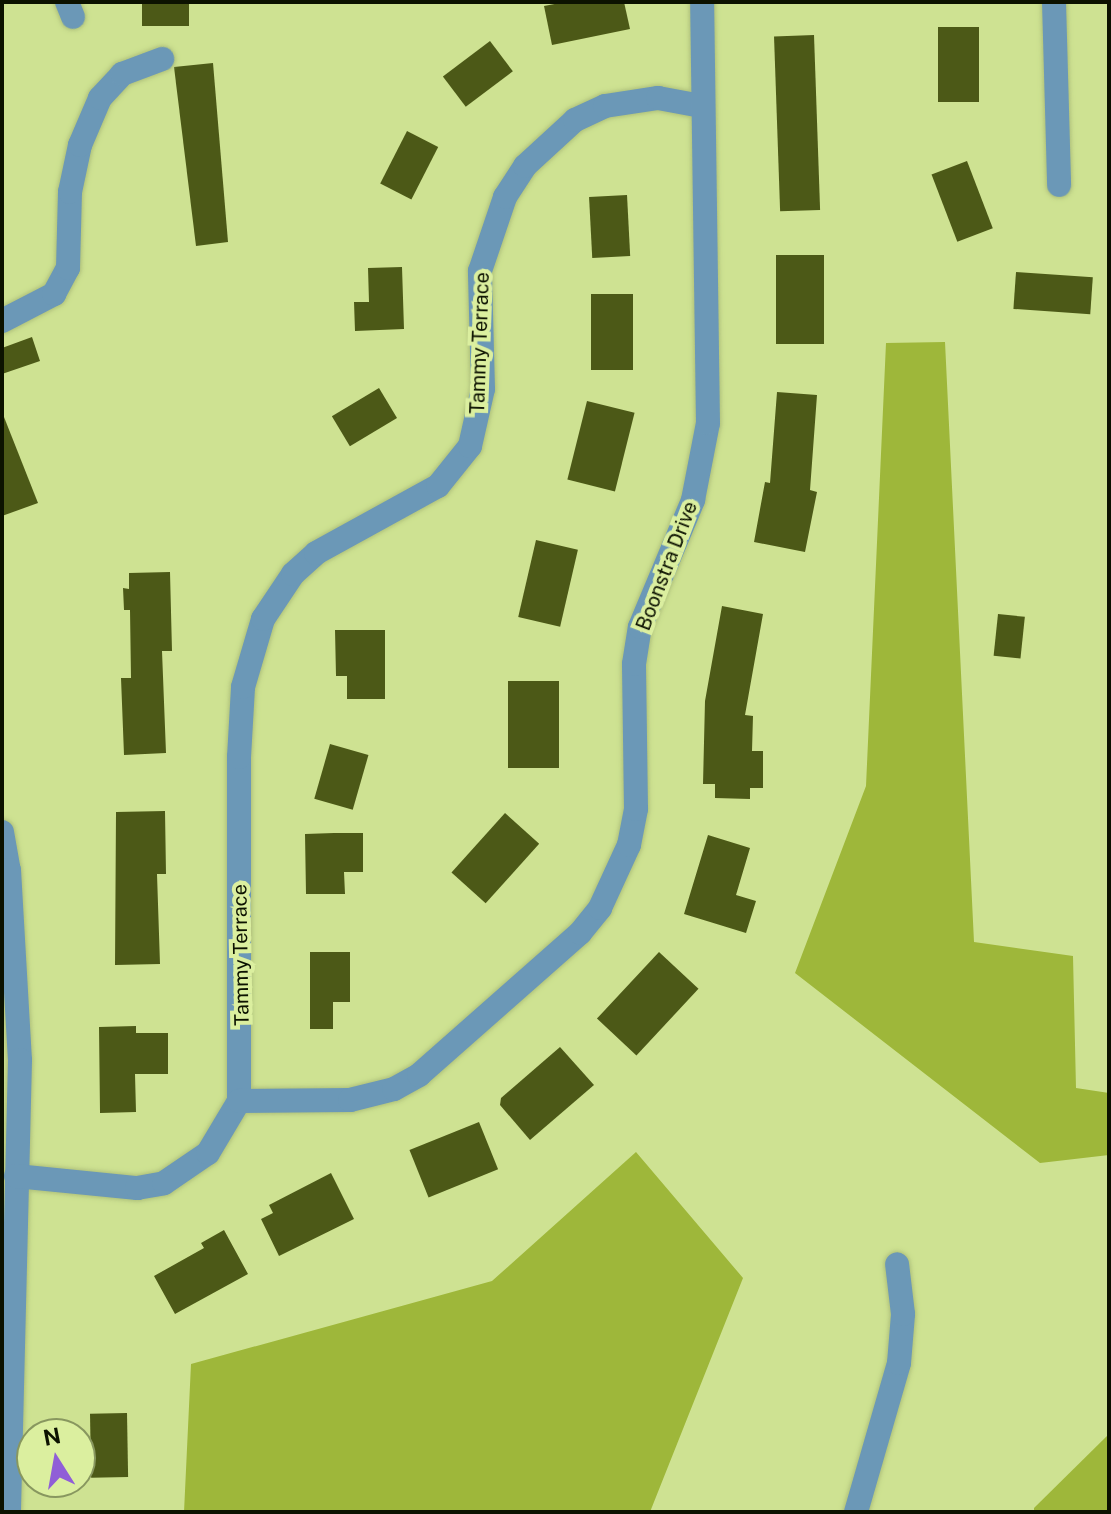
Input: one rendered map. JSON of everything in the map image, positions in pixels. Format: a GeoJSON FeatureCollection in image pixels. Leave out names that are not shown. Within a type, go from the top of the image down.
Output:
{"type":"FeatureCollection","features":[{"type":"Feature","properties":{"kind":"street","name":"Boonstra Drive"},"geometry":{"type":"LineString","coordinates":[[239,1101],[368,1098],[419,1075],[580,933],[617,878],[636,809],[634,664],[640,627],[693,500],[708,423],[701,106],[702,2]]}},
{"type":"Feature","properties":{"kind":"street"},"geometry":{"type":"LineString","coordinates":[[1054,2],[1059,185]]}},
{"type":"Feature","properties":{"kind":"street"},"geometry":{"type":"LineString","coordinates":[[2,321],[54,294],[68,268],[70,192],[80,145],[100,98],[122,74],[162,59]]}},
{"type":"Feature","properties":{"kind":"street","name":"Tammy Terrace"},"geometry":{"type":"LineString","coordinates":[[239,1101],[239,757],[243,687],[263,619],[293,574],[316,553],[438,486],[470,446],[483,389],[480,271],[505,197],[525,166],[575,120],[605,106],[658,98],[701,106]]}},
{"type":"Feature","properties":{"kind":"street"},"geometry":{"type":"LineString","coordinates":[[2,832],[9,870],[20,1060],[9,1512]]}},
{"type":"Feature","properties":{"kind":"street"},"geometry":{"type":"LineString","coordinates":[[16,1176],[137,1188],[164,1183],[208,1153],[239,1101]]}},
{"type":"Feature","properties":{"kind":"street"},"geometry":{"type":"LineString","coordinates":[[856,1512],[899,1363],[903,1314],[897,1264]]}},
{"type":"Feature","properties":{"kind":"green space"},"geometry":{"type":"Polygon","coordinates":[[[945,342],[974,942],[1073,956],[1076,1088],[1109,1093],[1109,1155],[1040,1163],[795,973],[866,786],[886,343],[945,342]]]}},
{"type":"Feature","properties":{"kind":"green space"},"geometry":{"type":"Polygon","coordinates":[[[636,1152],[743,1278],[650,1512],[184,1512],[191,1364],[492,1281],[636,1152]]]}},
{"type":"Feature","properties":{"kind":"green space"},"geometry":{"type":"Polygon","coordinates":[[[1109,1434],[1109,1512],[1034,1512],[1034,1508],[1109,1434]]]}},
{"type":"Feature","properties":{"kind":"building"},"geometry":{"type":"Polygon","coordinates":[[[142,2],[189,2],[189,26],[142,26],[142,2]]]}},
{"type":"Feature","properties":{"kind":"building"},"geometry":{"type":"Polygon","coordinates":[[[565,2],[624,2],[630,29],[552,45],[544,6],[565,2]]]}},
{"type":"Feature","properties":{"kind":"building"},"geometry":{"type":"Polygon","coordinates":[[[938,27],[979,27],[979,102],[938,102],[938,27]]]}},
{"type":"Feature","properties":{"kind":"building"},"geometry":{"type":"Polygon","coordinates":[[[814,35],[820,210],[780,211],[774,36],[814,35]]]}},
{"type":"Feature","properties":{"kind":"building"},"geometry":{"type":"Polygon","coordinates":[[[490,41],[513,71],[466,107],[443,77],[490,41]]]}},
{"type":"Feature","properties":{"kind":"building"},"geometry":{"type":"Polygon","coordinates":[[[213,63],[228,242],[196,246],[174,67],[213,63]]]}},
{"type":"Feature","properties":{"kind":"building"},"geometry":{"type":"Polygon","coordinates":[[[407,131],[438,147],[411,199],[380,184],[407,131]]]}},
{"type":"Feature","properties":{"kind":"building"},"geometry":{"type":"Polygon","coordinates":[[[967,161],[993,228],[957,242],[932,175],[967,161]]]}},
{"type":"Feature","properties":{"kind":"building"},"geometry":{"type":"Polygon","coordinates":[[[627,195],[630,256],[592,258],[589,197],[627,195]]]}},
{"type":"Feature","properties":{"kind":"building"},"geometry":{"type":"Polygon","coordinates":[[[776,255],[824,255],[824,344],[776,344],[776,255]]]}},
{"type":"Feature","properties":{"kind":"building"},"geometry":{"type":"Polygon","coordinates":[[[402,267],[404,329],[355,331],[354,302],[369,302],[368,268],[402,267]]]}},
{"type":"Feature","properties":{"kind":"building"},"geometry":{"type":"Polygon","coordinates":[[[1016,272],[1093,277],[1090,314],[1013,309],[1016,272]]]}},
{"type":"Feature","properties":{"kind":"building"},"geometry":{"type":"Polygon","coordinates":[[[591,294],[633,294],[633,370],[591,370],[591,294]]]}},
{"type":"Feature","properties":{"kind":"building"},"geometry":{"type":"Polygon","coordinates":[[[32,337],[40,361],[2,374],[2,348],[32,337]]]}},
{"type":"Feature","properties":{"kind":"building"},"geometry":{"type":"Polygon","coordinates":[[[379,388],[397,418],[350,446],[332,416],[379,388]]]}},
{"type":"Feature","properties":{"kind":"building"},"geometry":{"type":"Polygon","coordinates":[[[777,392],[817,395],[810,490],[817,492],[805,552],[754,542],[765,482],[770,483],[777,392]]]}},
{"type":"Feature","properties":{"kind":"building"},"geometry":{"type":"Polygon","coordinates":[[[587,401],[635,413],[615,491],[567,480],[587,401]]]}},
{"type":"Feature","properties":{"kind":"building"},"geometry":{"type":"Polygon","coordinates":[[[2,412],[38,503],[2,516],[2,412]]]}},
{"type":"Feature","properties":{"kind":"building"},"geometry":{"type":"Polygon","coordinates":[[[536,540],[578,550],[560,627],[518,617],[536,540]]]}},
{"type":"Feature","properties":{"kind":"building"},"geometry":{"type":"Polygon","coordinates":[[[170,572],[172,651],[162,651],[166,753],[124,755],[121,678],[131,678],[130,610],[124,610],[123,588],[129,589],[129,573],[170,572]]]}},
{"type":"Feature","properties":{"kind":"building"},"geometry":{"type":"Polygon","coordinates":[[[722,606],[763,614],[745,715],[753,716],[752,751],[763,751],[763,788],[750,788],[750,799],[715,798],[715,784],[703,784],[705,701],[722,606]]]}},
{"type":"Feature","properties":{"kind":"building"},"geometry":{"type":"Polygon","coordinates":[[[998,614],[1025,617],[1020,659],[994,656],[998,614]]]}},
{"type":"Feature","properties":{"kind":"building"},"geometry":{"type":"Polygon","coordinates":[[[335,630],[385,630],[385,699],[347,699],[347,676],[336,676],[335,630]]]}},
{"type":"Feature","properties":{"kind":"building"},"geometry":{"type":"Polygon","coordinates":[[[508,681],[559,681],[559,768],[508,768],[508,681]]]}},
{"type":"Feature","properties":{"kind":"building"},"geometry":{"type":"Polygon","coordinates":[[[330,744],[368,755],[353,810],[314,799],[330,744]]]}},
{"type":"Feature","properties":{"kind":"building"},"geometry":{"type":"Polygon","coordinates":[[[165,811],[166,874],[157,874],[160,964],[115,965],[116,812],[165,811]]]}},
{"type":"Feature","properties":{"kind":"building"},"geometry":{"type":"Polygon","coordinates":[[[505,813],[539,844],[486,903],[451,872],[505,813]]]}},
{"type":"Feature","properties":{"kind":"building"},"geometry":{"type":"Polygon","coordinates":[[[363,833],[363,872],[344,872],[345,894],[306,894],[305,834],[363,833]]]}},
{"type":"Feature","properties":{"kind":"building"},"geometry":{"type":"Polygon","coordinates":[[[708,835],[750,848],[736,895],[756,901],[746,933],[684,914],[708,835]]]}},
{"type":"Feature","properties":{"kind":"building"},"geometry":{"type":"Polygon","coordinates":[[[310,952],[350,952],[350,1002],[333,1002],[333,1029],[310,1029],[310,952]]]}},
{"type":"Feature","properties":{"kind":"building"},"geometry":{"type":"Polygon","coordinates":[[[659,952],[698,989],[636,1055],[597,1019],[659,952]]]}},
{"type":"Feature","properties":{"kind":"building"},"geometry":{"type":"Polygon","coordinates":[[[136,1026],[136,1033],[168,1033],[168,1074],[135,1074],[136,1112],[100,1113],[99,1027],[136,1026]]]}},
{"type":"Feature","properties":{"kind":"building"},"geometry":{"type":"Polygon","coordinates":[[[560,1047],[594,1085],[530,1140],[500,1105],[501,1098],[560,1047]]]}},
{"type":"Feature","properties":{"kind":"building"},"geometry":{"type":"Polygon","coordinates":[[[479,1122],[498,1169],[429,1197],[409,1150],[479,1122]]]}},
{"type":"Feature","properties":{"kind":"building"},"geometry":{"type":"Polygon","coordinates":[[[331,1173],[354,1219],[279,1256],[261,1219],[273,1213],[269,1205],[331,1173]]]}},
{"type":"Feature","properties":{"kind":"building"},"geometry":{"type":"Polygon","coordinates":[[[224,1230],[248,1274],[175,1314],[154,1276],[204,1248],[201,1243],[224,1230]]]}},
{"type":"Feature","properties":{"kind":"building"},"geometry":{"type":"Polygon","coordinates":[[[127,1413],[128,1477],[96,1478],[96,1418],[90,1418],[90,1414],[127,1413]]]}}]}
